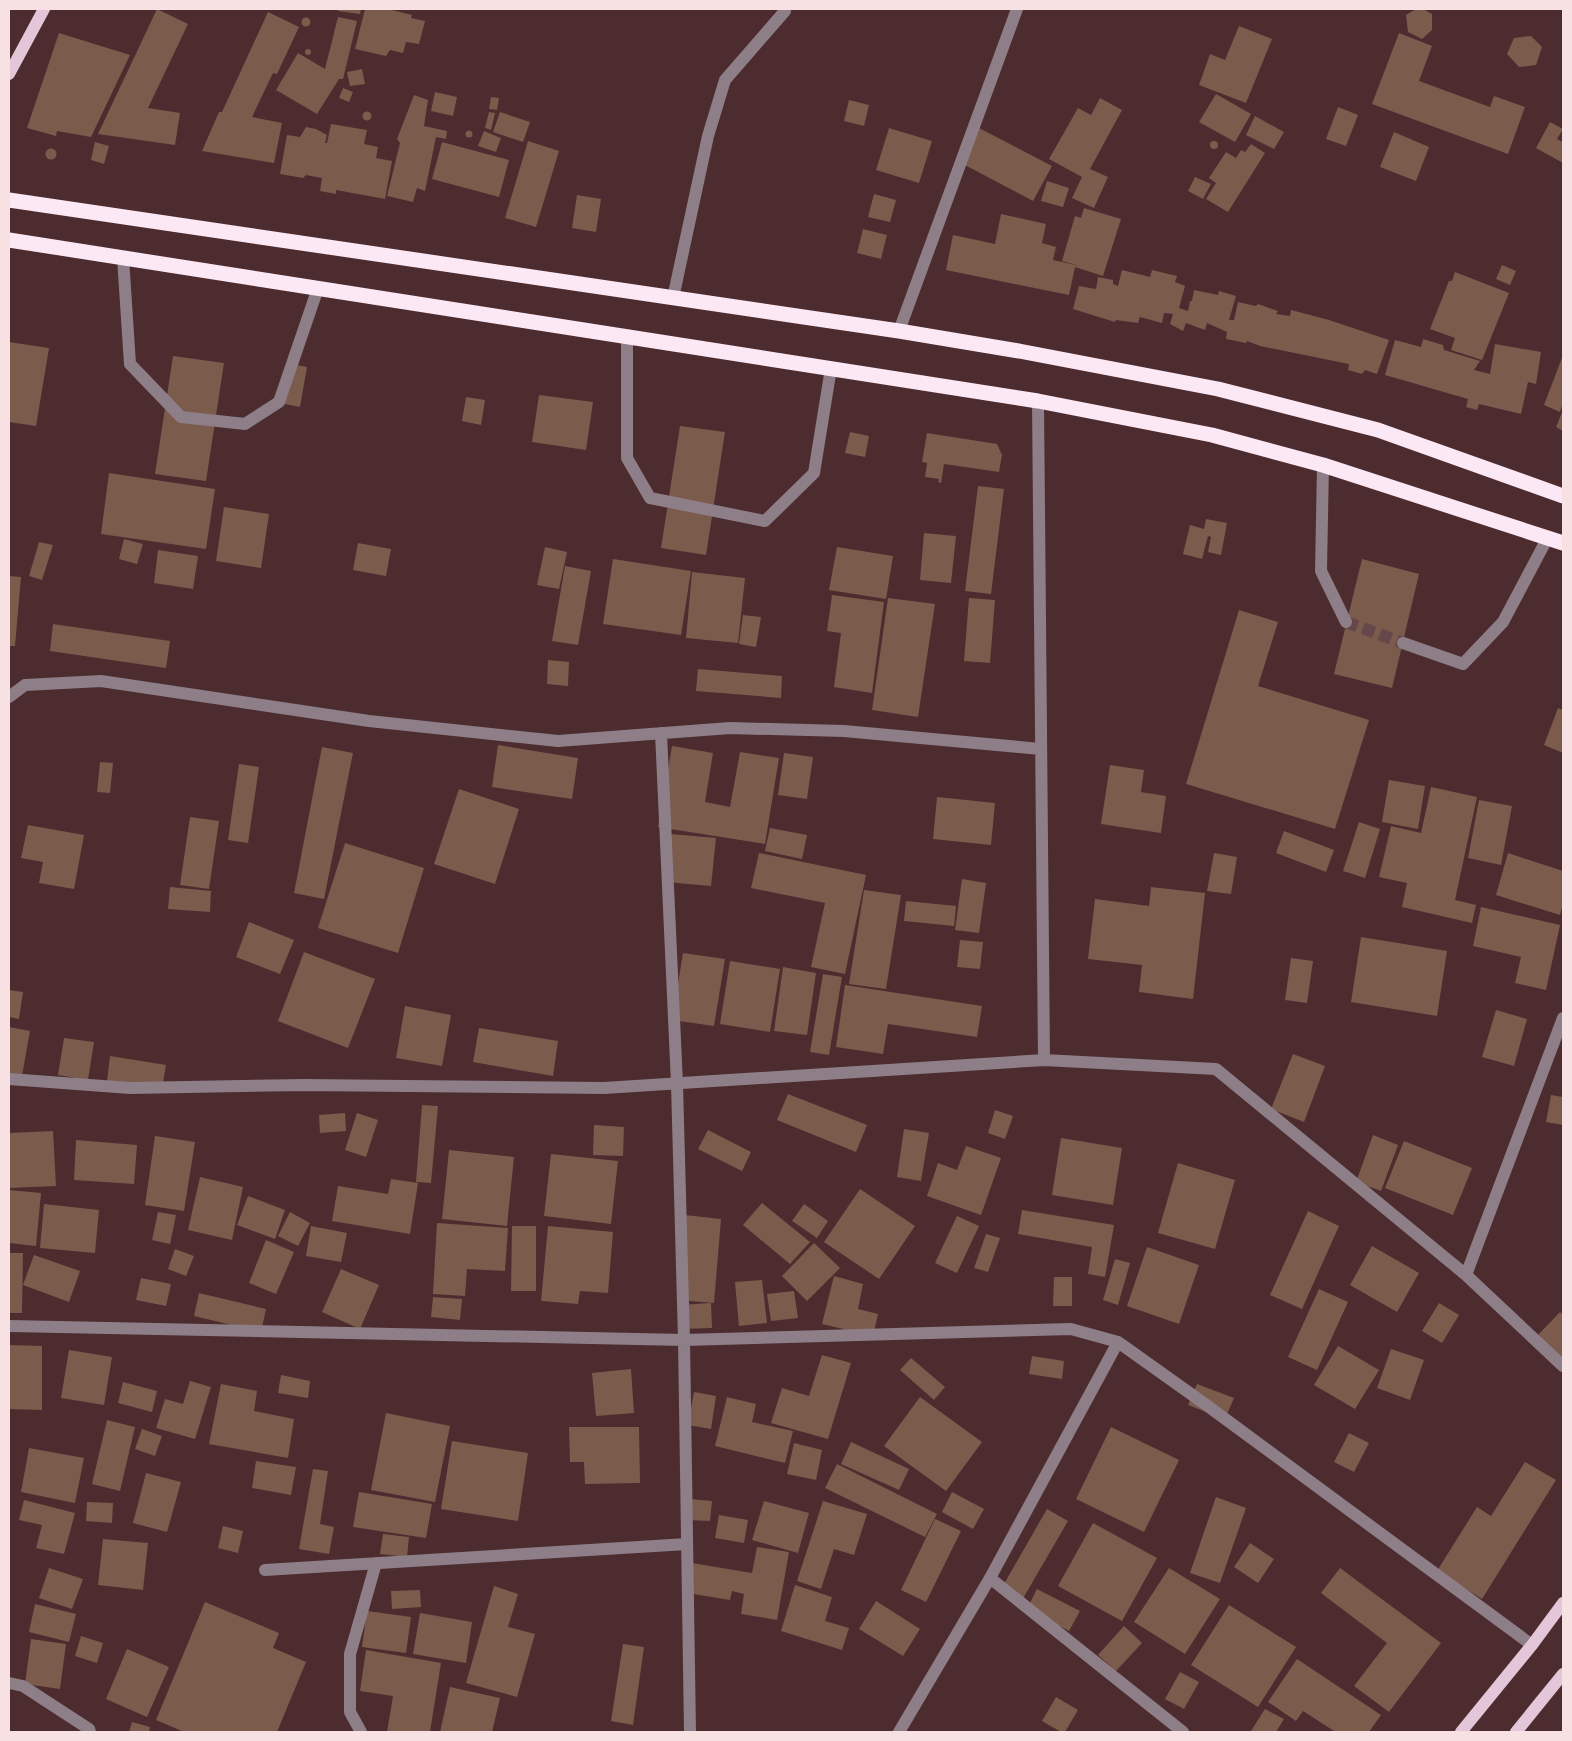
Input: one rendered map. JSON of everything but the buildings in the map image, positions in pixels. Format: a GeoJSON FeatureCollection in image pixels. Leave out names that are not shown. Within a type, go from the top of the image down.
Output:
{"type":"FeatureCollection","features":[{"type":"Feature","properties":{"kind":"highway"},"geometry":{"type":"LineString","coordinates":[[9,200],[899,331],[1019,351],[1218,389],[1378,430],[1563,496]]}},
{"type":"Feature","properties":{"kind":"highway"},"geometry":{"type":"LineString","coordinates":[[9,240],[1038,402],[1212,436],[1323,465],[1563,543]]}},
{"type":"Feature","properties":{"kind":"main road"},"geometry":{"type":"LineString","coordinates":[[9,74],[44,9]]}},
{"type":"Feature","properties":{"kind":"main road"},"geometry":{"type":"LineString","coordinates":[[1461,1732],[1532,1645],[1563,1603]]}},
{"type":"Feature","properties":{"kind":"main road"},"geometry":{"type":"LineString","coordinates":[[1516,1732],[1563,1674]]}},
{"type":"Feature","properties":{"kind":"street"},"geometry":{"type":"LineString","coordinates":[[899,331],[1017,9]]}},
{"type":"Feature","properties":{"kind":"street"},"geometry":{"type":"LineString","coordinates":[[673,298],[708,136],[725,80],[785,11]]}},
{"type":"Feature","properties":{"kind":"street"},"geometry":{"type":"LineString","coordinates":[[122,258],[130,364],[181,417],[245,424],[279,402],[318,288]]}},
{"type":"Feature","properties":{"kind":"street"},"geometry":{"type":"LineString","coordinates":[[627,336],[627,458],[650,498],[765,521],[814,473],[831,368]]}},
{"type":"Feature","properties":{"kind":"street"},"geometry":{"type":"LineString","coordinates":[[1038,402],[1044,1060]]}},
{"type":"Feature","properties":{"kind":"street"},"geometry":{"type":"LineString","coordinates":[[1323,465],[1320,571],[1346,622]]}},
{"type":"Feature","properties":{"kind":"street"},"geometry":{"type":"LineString","coordinates":[[1402,643],[1463,664],[1503,622],[1548,537]]}},
{"type":"Feature","properties":{"kind":"street"},"geometry":{"type":"LineString","coordinates":[[9,697],[26,685],[101,681],[369,721],[558,741],[730,728],[844,731],[1041,750]]}},
{"type":"Feature","properties":{"kind":"street"},"geometry":{"type":"LineString","coordinates":[[661,733],[677,1084],[684,1340],[690,1732]]}},
{"type":"Feature","properties":{"kind":"street"},"geometry":{"type":"LineString","coordinates":[[1466,1275],[1563,1018]]}},
{"type":"Feature","properties":{"kind":"street"},"geometry":{"type":"LineString","coordinates":[[9,1079],[130,1088],[303,1085],[604,1088],[1044,1060],[1216,1069],[1466,1275],[1563,1366]]}},
{"type":"Feature","properties":{"kind":"street"},"geometry":{"type":"LineString","coordinates":[[9,1326],[684,1340],[1070,1329],[1118,1342],[1532,1645]]}},
{"type":"Feature","properties":{"kind":"street"},"geometry":{"type":"LineString","coordinates":[[899,1732],[990,1578],[1118,1342]]}},
{"type":"Feature","properties":{"kind":"street"},"geometry":{"type":"LineString","coordinates":[[265,1570],[687,1544]]}},
{"type":"Feature","properties":{"kind":"street"},"geometry":{"type":"LineString","coordinates":[[361,1732],[350,1712],[350,1654],[376,1563]]}},
{"type":"Feature","properties":{"kind":"street"},"geometry":{"type":"LineString","coordinates":[[990,1578],[1183,1732]]}},
{"type":"Feature","properties":{"kind":"street"},"geometry":{"type":"LineString","coordinates":[[9,1683],[23,1686],[90,1730],[90,1732]]}},
{"type":"Feature","properties":{"kind":"tunnel"},"geometry":{"type":"LineString","coordinates":[[1346,622],[1403,643]]}}]}
